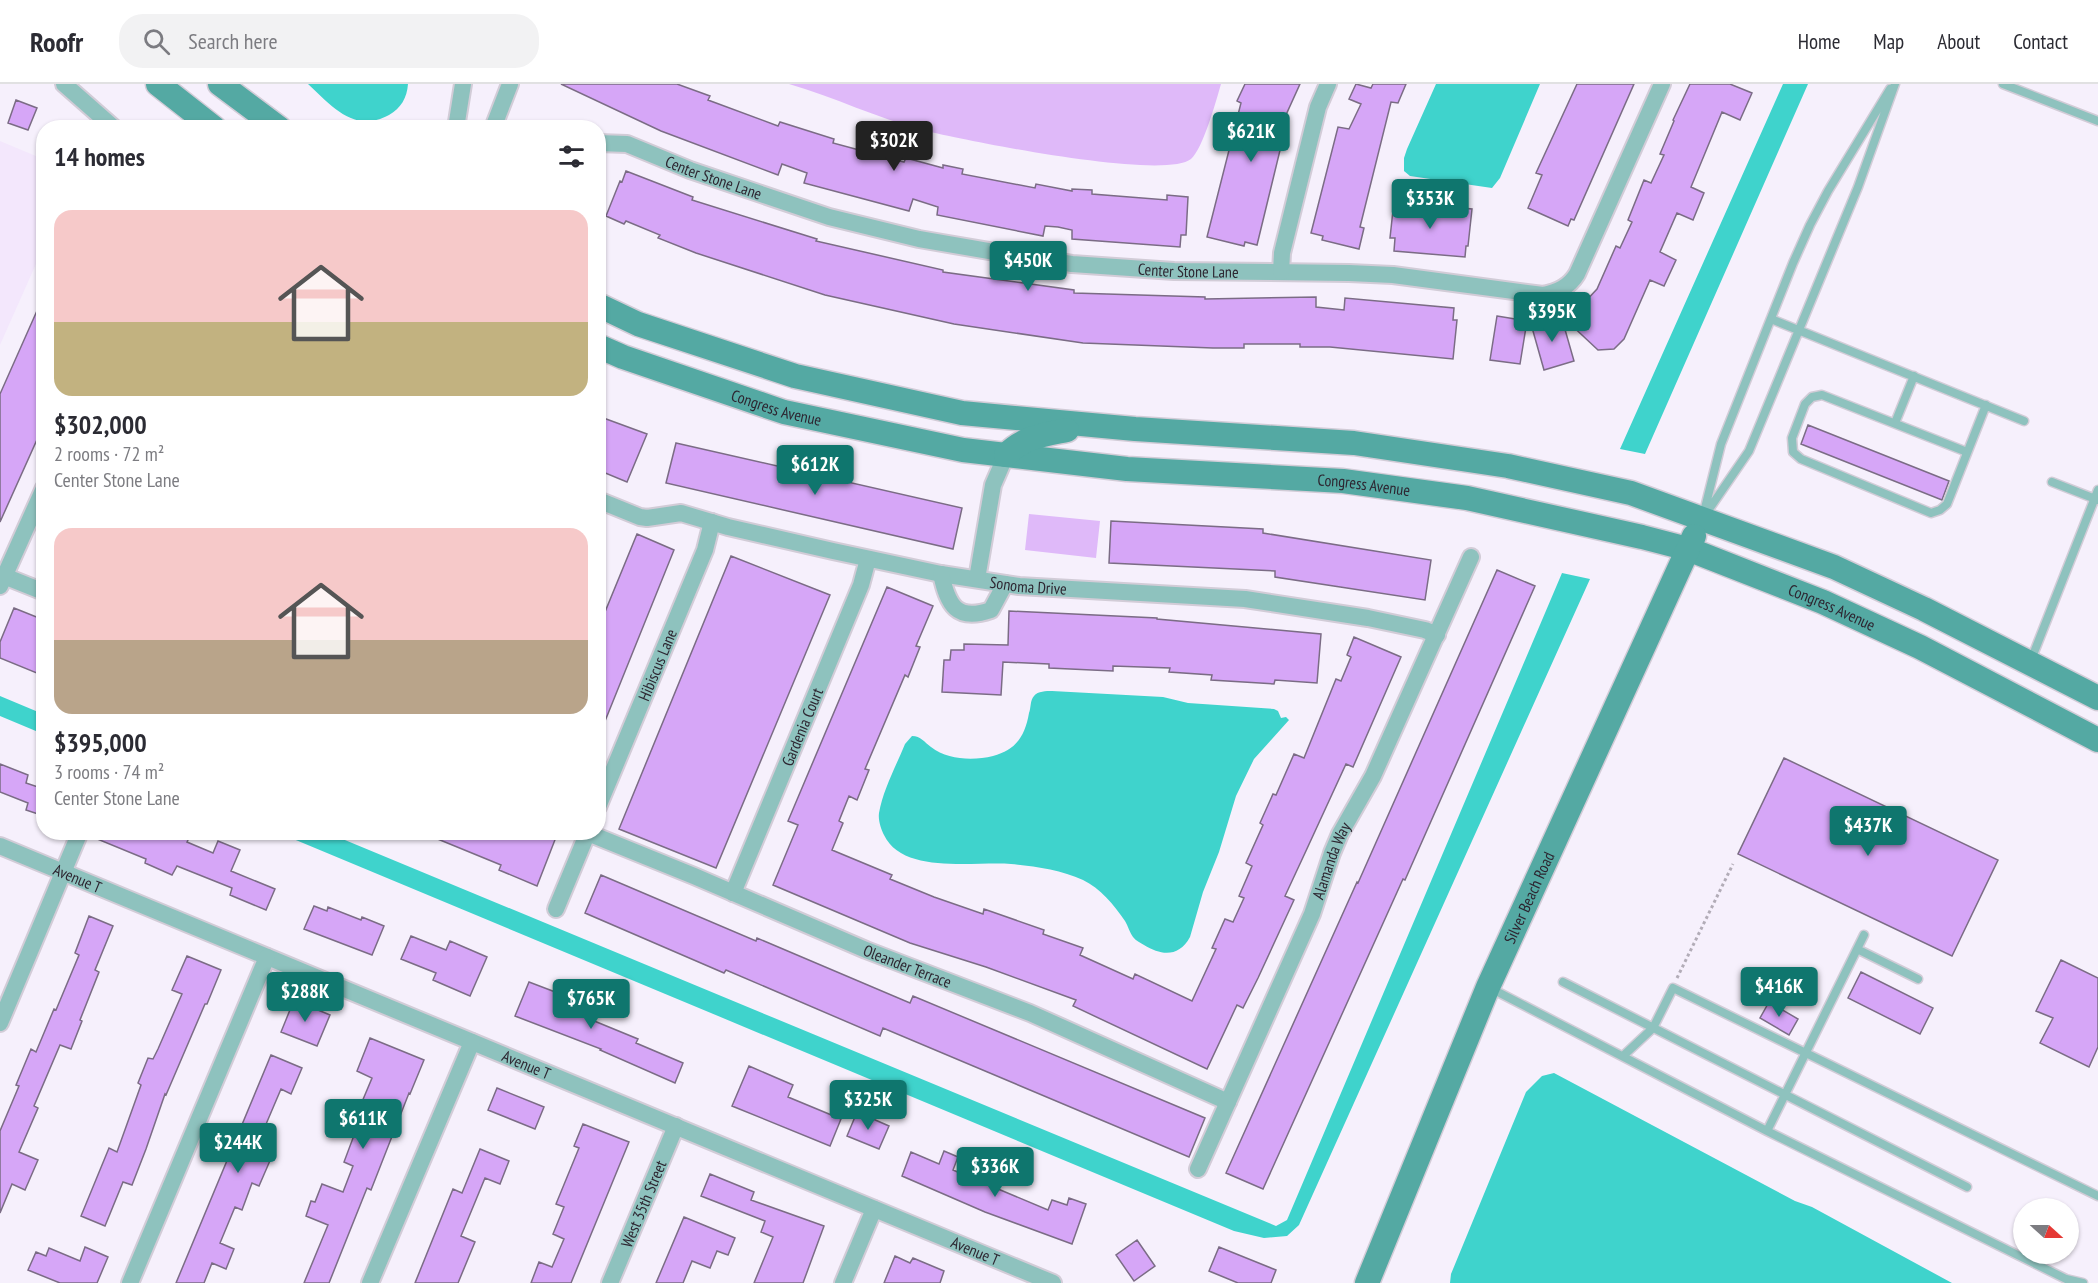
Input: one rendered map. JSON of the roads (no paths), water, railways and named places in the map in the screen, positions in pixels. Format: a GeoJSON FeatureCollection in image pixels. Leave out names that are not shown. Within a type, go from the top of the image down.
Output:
{"type":"FeatureCollection","features":[{"type":"Feature","properties":{"kind":"street"},"geometry":{"type":"LineString","coordinates":[[64,84],[105,120]]}},
{"type":"Feature","properties":{"kind":"street"},"geometry":{"type":"LineString","coordinates":[[158,84],[204,120]]}},
{"type":"Feature","properties":{"kind":"street"},"geometry":{"type":"LineString","coordinates":[[220,84],[268,120]]}},
{"type":"Feature","properties":{"kind":"street"},"geometry":{"type":"LineString","coordinates":[[457,120],[463,84]]}},
{"type":"Feature","properties":{"kind":"street"},"geometry":{"type":"LineString","coordinates":[[495,120],[510,84]]}},
{"type":"Feature","properties":{"kind":"street"},"geometry":{"type":"LineString","coordinates":[[1281,272],[1282,253],[1318,106],[1328,84]]}},
{"type":"Feature","properties":{"kind":"street","name":"Center Stone Lane"},"geometry":{"type":"LineString","coordinates":[[606,143],[627,144],[690,170],[829,217],[919,239],[1072,264],[1174,271],[1393,275],[1543,295],[1554,293],[1572,283],[1662,84]]}},
{"type":"Feature","properties":{"kind":"street"},"geometry":{"type":"LineString","coordinates":[[606,309],[638,324],[795,376],[962,413],[1354,443],[1508,466],[1631,493],[1834,567],[1924,609],[2098,698]]}},
{"type":"Feature","properties":{"kind":"street","name":"Congress Avenue"},"geometry":{"type":"LineString","coordinates":[[606,350],[784,412],[963,450],[1127,469],[1343,482],[1467,498],[1688,549],[1824,602],[1920,647],[2098,740]]}},
{"type":"Feature","properties":{"kind":"street"},"geometry":{"type":"LineString","coordinates":[[977,579],[993,484],[1006,455],[1025,440],[1096,425]]}},
{"type":"Feature","properties":{"kind":"street","name":"Sonoma Drive"},"geometry":{"type":"LineString","coordinates":[[606,503],[647,518],[681,513],[868,559],[941,574],[1005,584],[1135,594],[1245,599],[1368,618],[1425,630],[1437,635]]}},
{"type":"Feature","properties":{"kind":"street"},"geometry":{"type":"LineString","coordinates":[[36,506],[2,581],[36,590]]}},
{"type":"Feature","properties":{"kind":"street","name":"Silver Beach Road"},"geometry":{"type":"LineString","coordinates":[[1367,1283],[1488,987],[1702,518]]}},
{"type":"Feature","properties":{"kind":"street","name":"Hibiscus Lane"},"geometry":{"type":"LineString","coordinates":[[606,788],[705,550],[712,522]]}},
{"type":"Feature","properties":{"kind":"street","name":"Alamanda Way"},"geometry":{"type":"LineString","coordinates":[[1198,1169],[1312,914],[1340,834],[1373,776],[1471,557]]}},
{"type":"Feature","properties":{"kind":"street","name":"Gardenia Court"},"geometry":{"type":"LineString","coordinates":[[733,893],[861,585],[868,559]]}},
{"type":"Feature","properties":{"kind":"street"},"geometry":{"type":"LineString","coordinates":[[941,574],[947,597],[958,610],[975,615],[991,610],[1005,584]]}},
{"type":"Feature","properties":{"kind":"street"},"geometry":{"type":"LineString","coordinates":[[0,1023],[77,840]]}},
{"type":"Feature","properties":{"kind":"street"},"geometry":{"type":"LineString","coordinates":[[556,909],[585,840]]}},
{"type":"Feature","properties":{"kind":"street","name":"Oleander Terrace"},"geometry":{"type":"LineString","coordinates":[[605,840],[866,951],[1030,1013],[1228,1102]]}},
{"type":"Feature","properties":{"kind":"street","name":"Avenue T"},"geometry":{"type":"LineString","coordinates":[[0,846],[1053,1283]]}},
{"type":"Feature","properties":{"kind":"street"},"geometry":{"type":"LineString","coordinates":[[129,1283],[267,957]]}},
{"type":"Feature","properties":{"kind":"street"},"geometry":{"type":"LineString","coordinates":[[370,1283],[472,1042]]}},
{"type":"Feature","properties":{"kind":"street","name":"West 35th Street"},"geometry":{"type":"LineString","coordinates":[[610,1283],[675,1126]]}},
{"type":"Feature","properties":{"kind":"street"},"geometry":{"type":"LineString","coordinates":[[843,1283],[874,1209]]}},
{"type":"Feature","properties":{"kind":"lane"},"geometry":{"type":"LineString","coordinates":[[500,84],[500,104]]}},
{"type":"Feature","properties":{"kind":"lane"},"geometry":{"type":"LineString","coordinates":[[1702,518],[1721,444],[1810,225],[1861,135],[1894,84]]}},
{"type":"Feature","properties":{"kind":"lane"},"geometry":{"type":"LineString","coordinates":[[1702,518],[1749,452],[1858,187],[1894,84]]}},
{"type":"Feature","properties":{"kind":"lane"},"geometry":{"type":"LineString","coordinates":[[2003,84],[2098,121]]}},
{"type":"Feature","properties":{"kind":"lane"},"geometry":{"type":"LineString","coordinates":[[1771,319],[2024,421]]}},
{"type":"Feature","properties":{"kind":"lane"},"geometry":{"type":"LineString","coordinates":[[1895,423],[1914,376]]}},
{"type":"Feature","properties":{"kind":"lane"},"geometry":{"type":"LineString","coordinates":[[1967,452],[1822,395],[1812,397],[1805,404],[1792,438],[1793,452],[1800,459],[1931,513],[1947,504],[1986,405]]}},
{"type":"Feature","properties":{"kind":"lane"},"geometry":{"type":"LineString","coordinates":[[2030,662],[2097,496],[2052,482]]}},
{"type":"Feature","properties":{"kind":"lane"},"geometry":{"type":"LineString","coordinates":[[1767,1131],[1864,935]]}},
{"type":"Feature","properties":{"kind":"lane"},"geometry":{"type":"LineString","coordinates":[[1857,949],[1918,979]]}},
{"type":"Feature","properties":{"kind":"lane"},"geometry":{"type":"LineString","coordinates":[[1563,982],[1967,1187]]}},
{"type":"Feature","properties":{"kind":"lane"},"geometry":{"type":"LineString","coordinates":[[1488,987],[1767,1131],[2066,1279],[2083,1283]]}},
{"type":"Feature","properties":{"kind":"lane"},"geometry":{"type":"LineString","coordinates":[[1623,1056],[1653,1028],[1673,988],[2098,1196]]}}]}
